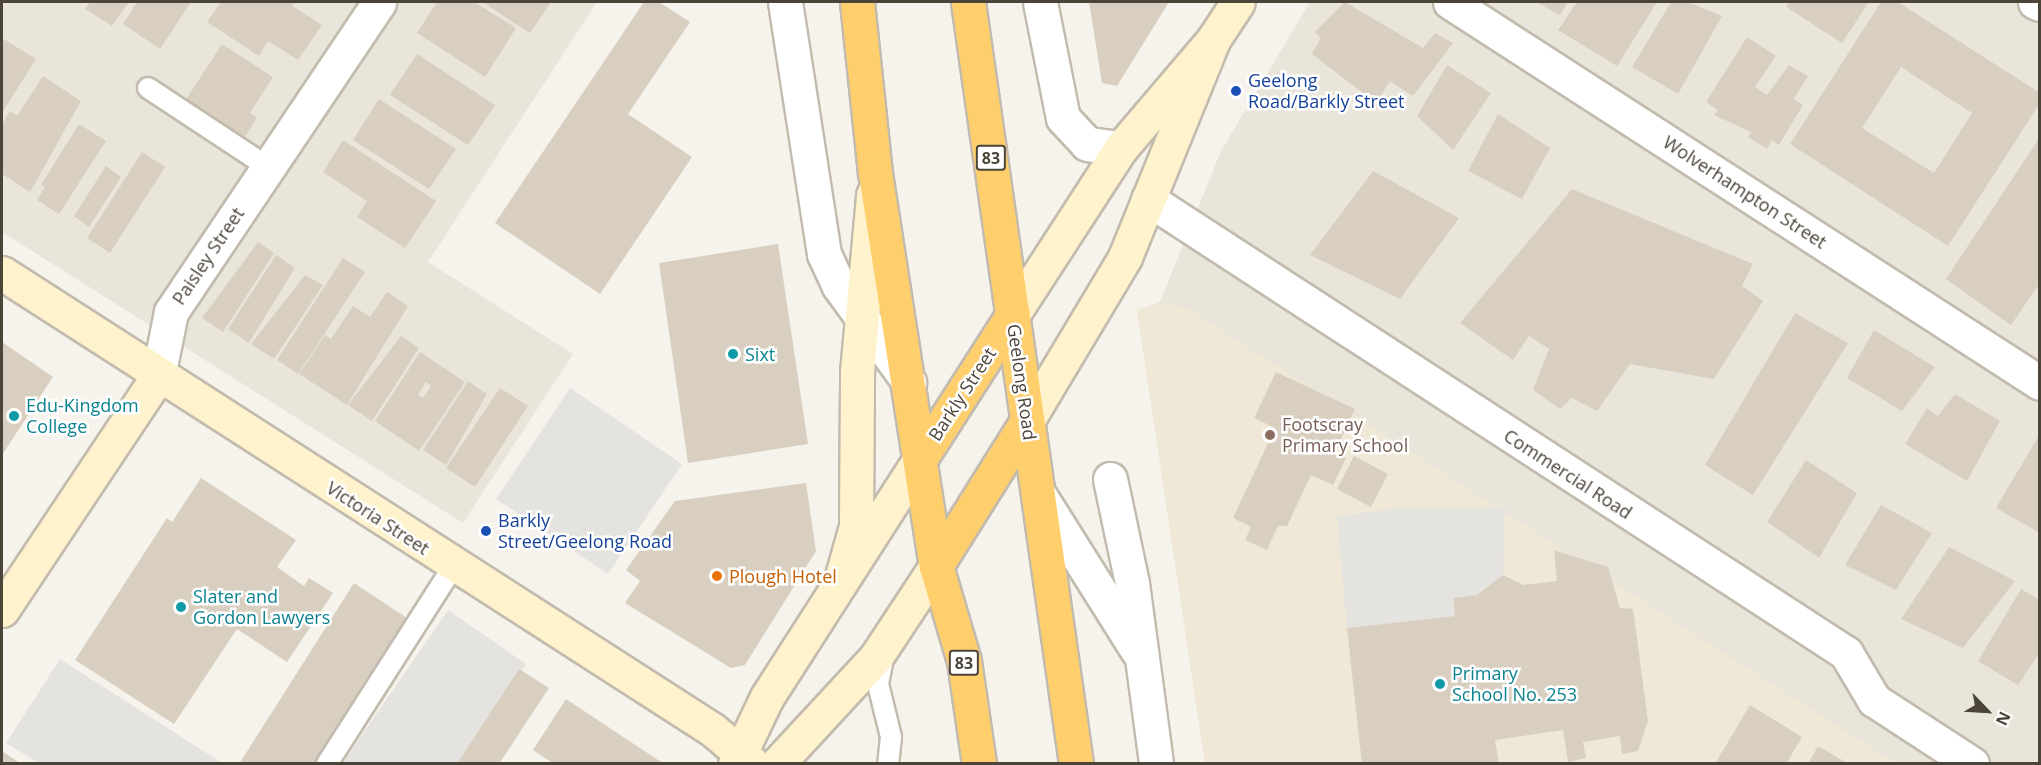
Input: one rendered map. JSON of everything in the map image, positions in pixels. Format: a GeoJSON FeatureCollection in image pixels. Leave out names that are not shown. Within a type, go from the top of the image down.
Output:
{"type":"FeatureCollection","features":[{"type":"Feature","properties":{"kind":"highway","name":"83"},"geometry":{"type":"LineString","coordinates":[[857,2],[875,173],[936,566],[963,662],[979,764]]}},
{"type":"Feature","properties":{"kind":"highway","name":"Geelong Road"},"geometry":{"type":"LineString","coordinates":[[968,2],[1027,421],[1040,495],[1076,764]]}},
{"type":"Feature","properties":{"kind":"highway","name":"Barkly Street"},"geometry":{"type":"LineString","coordinates":[[920,459],[1013,314]]}},
{"type":"Feature","properties":{"kind":"highway","name":"Barkly Street"},"geometry":{"type":"LineString","coordinates":[[936,566],[1027,421]]}},
{"type":"Feature","properties":{"kind":"street","name":"Paisley Street"},"geometry":{"type":"LineString","coordinates":[[2,610],[158,376],[171,312],[379,2]]}},
{"type":"Feature","properties":{"kind":"street"},"geometry":{"type":"LineString","coordinates":[[785,2],[824,254],[861,317],[909,382]]}},
{"type":"Feature","properties":{"kind":"street"},"geometry":{"type":"LineString","coordinates":[[1040,2],[1063,118],[1087,144],[1121,148]]}},
{"type":"Feature","properties":{"kind":"street","name":"Barkly Street"},"geometry":{"type":"LineString","coordinates":[[1013,314],[1121,148],[1213,40],[1238,2]]}},
{"type":"Feature","properties":{"kind":"street","name":"Wolverhampton Street"},"geometry":{"type":"LineString","coordinates":[[1450,2],[2040,383]]}},
{"type":"Feature","properties":{"kind":"street"},"geometry":{"type":"LineString","coordinates":[[2035,2],[2040,4]]}},
{"type":"Feature","properties":{"kind":"street","name":"Barkly Street"},"geometry":{"type":"LineString","coordinates":[[1027,421],[1125,257],[1213,40]]}},
{"type":"Feature","properties":{"kind":"street"},"geometry":{"type":"LineString","coordinates":[[840,583],[856,526],[861,317],[875,173]]}},
{"type":"Feature","properties":{"kind":"street","name":"Commercial Road"},"geometry":{"type":"LineString","coordinates":[[1148,199],[1846,653],[1874,700],[1972,764]]}},
{"type":"Feature","properties":{"kind":"street","name":"Victoria Street"},"geometry":{"type":"LineString","coordinates":[[2,273],[743,759]]}},
{"type":"Feature","properties":{"kind":"street","name":"Barkly Street"},"geometry":{"type":"LineString","coordinates":[[743,759],[840,583],[920,459]]}},
{"type":"Feature","properties":{"kind":"street"},"geometry":{"type":"LineString","coordinates":[[1110,479],[1143,660],[1155,764]]}},
{"type":"Feature","properties":{"kind":"street"},"geometry":{"type":"LineString","coordinates":[[1040,495],[1143,660]]}},
{"type":"Feature","properties":{"kind":"street","name":"Barkly Street"},"geometry":{"type":"LineString","coordinates":[[777,764],[841,700],[889,639],[936,566]]}},
{"type":"Feature","properties":{"kind":"lane"},"geometry":{"type":"LineString","coordinates":[[148,88],[268,167]]}},
{"type":"Feature","properties":{"kind":"lane"},"geometry":{"type":"LineString","coordinates":[[327,764],[453,567]]}},
{"type":"Feature","properties":{"kind":"lane"},"geometry":{"type":"LineString","coordinates":[[888,764],[890,727],[878,684],[889,639]]}},
{"type":"Feature","properties":{"kind":"shaded area"},"geometry":{"type":"Polygon","coordinates":[[[2,2],[597,2],[428,262],[573,354],[463,523],[2,232],[2,2]]]}},
{"type":"Feature","properties":{"kind":"shaded area"},"geometry":{"type":"Polygon","coordinates":[[[1310,2],[2039,2],[2039,763],[1205,763],[1137,310],[1160,302],[1221,151],[1310,2]]]}},
{"type":"Feature","properties":{"kind":"shaded area","name":"Footscray Primary School"},"geometry":{"type":"Polygon","coordinates":[[[1160,303],[1185,307],[1895,763],[1205,763],[1137,310],[1160,303]]]}},
{"type":"Feature","properties":{"kind":"shaded area"},"geometry":{"type":"Polygon","coordinates":[[[570,388],[682,464],[608,574],[496,499],[570,388]]]}},
{"type":"Feature","properties":{"kind":"shaded area"},"geometry":{"type":"Polygon","coordinates":[[[1400,508],[1505,508],[1503,575],[1477,595],[1453,598],[1455,616],[1347,628],[1337,516],[1400,508]]]}},
{"type":"Feature","properties":{"kind":"shaded area"},"geometry":{"type":"Polygon","coordinates":[[[448,610],[526,664],[459,763],[342,764],[448,610]]]}},
{"type":"Feature","properties":{"kind":"shaded area"},"geometry":{"type":"Polygon","coordinates":[[[60,659],[222,763],[39,763],[6,743],[60,659]]]}},
{"type":"Feature","properties":{"kind":"building"},"geometry":{"type":"Polygon","coordinates":[[[90,2],[129,2],[112,26],[85,9],[90,2]]]}},
{"type":"Feature","properties":{"kind":"building"},"geometry":{"type":"Polygon","coordinates":[[[137,2],[191,2],[160,49],[123,24],[137,2]]]}},
{"type":"Feature","properties":{"kind":"building"},"geometry":{"type":"Polygon","coordinates":[[[221,2],[295,2],[292,6],[322,25],[298,60],[268,41],[259,56],[207,22],[221,2]]]}},
{"type":"Feature","properties":{"kind":"building"},"geometry":{"type":"Polygon","coordinates":[[[437,2],[474,2],[516,28],[485,77],[417,33],[437,2]]]}},
{"type":"Feature","properties":{"kind":"building"},"geometry":{"type":"Polygon","coordinates":[[[482,2],[551,2],[530,33],[482,2]]]}},
{"type":"Feature","properties":{"kind":"building"},"geometry":{"type":"Polygon","coordinates":[[[644,2],[659,2],[690,22],[628,114],[692,157],[600,294],[495,223],[644,2]]]}},
{"type":"Feature","properties":{"kind":"building"},"geometry":{"type":"Polygon","coordinates":[[[1089,2],[1169,2],[1117,86],[1102,83],[1089,2]]]}},
{"type":"Feature","properties":{"kind":"building"},"geometry":{"type":"Polygon","coordinates":[[[1345,2],[1423,48],[1435,33],[1453,43],[1413,96],[1390,81],[1376,103],[1312,54],[1321,38],[1315,32],[1345,2]]]}},
{"type":"Feature","properties":{"kind":"building"},"geometry":{"type":"Polygon","coordinates":[[[1536,2],[1568,2],[1560,15],[1536,2]]]}},
{"type":"Feature","properties":{"kind":"building"},"geometry":{"type":"Polygon","coordinates":[[[1577,2],[1657,2],[1617,66],[1558,30],[1577,2]]]}},
{"type":"Feature","properties":{"kind":"building"},"geometry":{"type":"Polygon","coordinates":[[[1671,2],[1688,2],[1722,16],[1678,94],[1632,67],[1671,2]]]}},
{"type":"Feature","properties":{"kind":"building"},"geometry":{"type":"Polygon","coordinates":[[[1789,2],[1869,2],[1842,43],[1786,7],[1789,2]]]}},
{"type":"Feature","properties":{"kind":"building"},"geometry":{"type":"Polygon","coordinates":[[[1881,2],[1898,2],[2040,93],[2040,103],[1948,246],[1790,144],[1881,2]],[[1901,67],[1862,128],[1934,173],[1972,113],[1901,67]]]}},
{"type":"Feature","properties":{"kind":"building"},"geometry":{"type":"Polygon","coordinates":[[[1747,37],[1776,56],[1755,87],[1767,95],[1789,65],[1808,76],[1794,99],[1803,105],[1779,145],[1772,140],[1767,149],[1748,137],[1751,132],[1714,115],[1718,110],[1706,102],[1747,37]]]}},
{"type":"Feature","properties":{"kind":"building"},"geometry":{"type":"Polygon","coordinates":[[[2,38],[36,59],[2,113],[2,38]]]}},
{"type":"Feature","properties":{"kind":"building"},"geometry":{"type":"Polygon","coordinates":[[[222,44],[273,77],[250,113],[257,117],[244,139],[185,101],[222,44]]]}},
{"type":"Feature","properties":{"kind":"building"},"geometry":{"type":"Polygon","coordinates":[[[417,54],[495,105],[468,145],[390,95],[417,54]]]}},
{"type":"Feature","properties":{"kind":"building"},"geometry":{"type":"Polygon","coordinates":[[[1447,65],[1491,93],[1453,150],[1417,116],[1447,65]]]}},
{"type":"Feature","properties":{"kind":"building"},"geometry":{"type":"Polygon","coordinates":[[[43,76],[81,101],[30,192],[2,174],[2,125],[10,111],[17,116],[43,76]]]}},
{"type":"Feature","properties":{"kind":"building"},"geometry":{"type":"Polygon","coordinates":[[[379,99],[456,149],[429,189],[353,140],[379,99]]]}},
{"type":"Feature","properties":{"kind":"building"},"geometry":{"type":"Polygon","coordinates":[[[1498,114],[1550,148],[1522,199],[1468,171],[1498,114]]]}},
{"type":"Feature","properties":{"kind":"building"},"geometry":{"type":"Polygon","coordinates":[[[79,124],[106,141],[59,214],[37,200],[45,187],[41,185],[79,124]]]}},
{"type":"Feature","properties":{"kind":"building"},"geometry":{"type":"Polygon","coordinates":[[[2040,137],[2040,283],[2011,325],[1946,279],[2040,137]]]}},
{"type":"Feature","properties":{"kind":"building"},"geometry":{"type":"Polygon","coordinates":[[[343,140],[436,201],[405,248],[357,217],[367,201],[323,172],[343,140]]]}},
{"type":"Feature","properties":{"kind":"building"},"geometry":{"type":"Polygon","coordinates":[[[142,152],[165,167],[110,253],[87,238],[142,152]]]}},
{"type":"Feature","properties":{"kind":"building"},"geometry":{"type":"Polygon","coordinates":[[[106,166],[121,177],[89,227],[74,216],[106,166]]]}},
{"type":"Feature","properties":{"kind":"building"},"geometry":{"type":"Polygon","coordinates":[[[1373,171],[1459,218],[1400,299],[1310,255],[1373,171]]]}},
{"type":"Feature","properties":{"kind":"building"},"geometry":{"type":"Polygon","coordinates":[[[1572,189],[1753,264],[1742,286],[1763,301],[1714,379],[1630,364],[1597,411],[1572,398],[1560,409],[1533,390],[1549,349],[1529,336],[1513,360],[1460,323],[1572,189]]]}},
{"type":"Feature","properties":{"kind":"building"},"geometry":{"type":"Polygon","coordinates":[[[258,242],[274,253],[223,332],[202,318],[258,242]]]}},
{"type":"Feature","properties":{"kind":"building","name":"Sixt"},"geometry":{"type":"Polygon","coordinates":[[[778,244],[808,444],[688,463],[659,263],[778,244]]]}},
{"type":"Feature","properties":{"kind":"building"},"geometry":{"type":"Polygon","coordinates":[[[276,255],[295,268],[249,343],[228,329],[276,255]]]}},
{"type":"Feature","properties":{"kind":"building"},"geometry":{"type":"Polygon","coordinates":[[[343,258],[365,272],[298,374],[277,360],[343,258]]]}},
{"type":"Feature","properties":{"kind":"building"},"geometry":{"type":"Polygon","coordinates":[[[305,275],[323,285],[274,359],[251,344],[305,275]]]}},
{"type":"Feature","properties":{"kind":"building"},"geometry":{"type":"Polygon","coordinates":[[[387,292],[408,306],[347,405],[299,374],[325,335],[331,339],[353,306],[370,317],[387,292]]]}},
{"type":"Feature","properties":{"kind":"building"},"geometry":{"type":"Polygon","coordinates":[[[1795,313],[1848,343],[1753,495],[1705,465],[1795,313]]]}},
{"type":"Feature","properties":{"kind":"building"},"geometry":{"type":"Polygon","coordinates":[[[1874,330],[1935,367],[1902,411],[1847,378],[1874,330]]]}},
{"type":"Feature","properties":{"kind":"building"},"geometry":{"type":"Polygon","coordinates":[[[401,336],[419,348],[372,421],[348,405],[401,336]]]}},
{"type":"Feature","properties":{"kind":"building","name":"Edu-Kingdom College"},"geometry":{"type":"Polygon","coordinates":[[[2,342],[53,377],[2,455],[2,342]]]}},
{"type":"Feature","properties":{"kind":"building"},"geometry":{"type":"Polygon","coordinates":[[[420,352],[465,382],[419,451],[375,421],[420,352]],[[426,382],[418,395],[423,398],[431,386],[426,382]]]}},
{"type":"Feature","properties":{"kind":"building"},"geometry":{"type":"Polygon","coordinates":[[[1276,372],[1355,409],[1335,452],[1346,458],[1333,485],[1311,475],[1287,526],[1278,526],[1267,550],[1245,540],[1251,527],[1233,518],[1275,428],[1254,418],[1276,372]]]}},
{"type":"Feature","properties":{"kind":"building"},"geometry":{"type":"Polygon","coordinates":[[[468,381],[487,394],[446,465],[423,450],[468,381]]]}},
{"type":"Feature","properties":{"kind":"building"},"geometry":{"type":"Polygon","coordinates":[[[500,388],[528,406],[475,487],[446,468],[500,388]]]}},
{"type":"Feature","properties":{"kind":"building"},"geometry":{"type":"Polygon","coordinates":[[[1955,394],[2000,421],[1967,481],[1905,444],[1927,408],[1938,416],[1955,394]]]}},
{"type":"Feature","properties":{"kind":"building"},"geometry":{"type":"Polygon","coordinates":[[[2038,437],[2040,438],[2040,533],[1996,508],[2038,437]]]}},
{"type":"Feature","properties":{"kind":"building"},"geometry":{"type":"Polygon","coordinates":[[[1354,456],[1388,474],[1371,507],[1337,489],[1354,456]]]}},
{"type":"Feature","properties":{"kind":"building"},"geometry":{"type":"Polygon","coordinates":[[[1806,460],[1857,493],[1819,558],[1767,522],[1806,460]]]}},
{"type":"Feature","properties":{"kind":"building","name":"Slater and Gordon Lawyers"},"geometry":{"type":"Polygon","coordinates":[[[201,478],[296,540],[277,567],[304,586],[309,578],[333,593],[287,662],[237,629],[174,724],[75,660],[167,518],[172,522],[201,478]]]}},
{"type":"Feature","properties":{"kind":"building","name":"Plough Hotel"},"geometry":{"type":"Polygon","coordinates":[[[806,483],[816,551],[745,665],[731,668],[625,603],[640,581],[626,570],[675,501],[806,483]]]}},
{"type":"Feature","properties":{"kind":"building"},"geometry":{"type":"Polygon","coordinates":[[[1881,505],[1932,533],[1896,590],[1845,565],[1881,505]]]}},
{"type":"Feature","properties":{"kind":"building"},"geometry":{"type":"Polygon","coordinates":[[[1949,547],[2015,581],[1963,648],[1901,619],[1949,547]]]}},
{"type":"Feature","properties":{"kind":"building"},"geometry":{"type":"Polygon","coordinates":[[[1554,550],[1608,567],[1620,608],[1633,609],[1648,721],[1638,751],[1622,754],[1620,736],[1583,742],[1586,758],[1568,762],[1563,730],[1495,740],[1499,764],[1362,764],[1347,628],[1455,616],[1453,598],[1477,595],[1503,575],[1523,585],[1557,581],[1554,550]]]}},
{"type":"Feature","properties":{"kind":"building"},"geometry":{"type":"Polygon","coordinates":[[[354,583],[410,620],[316,764],[239,764],[354,583]]]}},
{"type":"Feature","properties":{"kind":"building"},"geometry":{"type":"Polygon","coordinates":[[[2021,589],[2040,600],[2040,652],[2018,685],[1978,661],[2021,589]]]}},
{"type":"Feature","properties":{"kind":"building"},"geometry":{"type":"Polygon","coordinates":[[[519,669],[549,688],[499,764],[457,764],[519,669]]]}},
{"type":"Feature","properties":{"kind":"building"},"geometry":{"type":"Polygon","coordinates":[[[566,699],[664,764],[554,764],[533,750],[566,699]]]}},
{"type":"Feature","properties":{"kind":"building"},"geometry":{"type":"Polygon","coordinates":[[[1750,705],[1802,737],[1786,764],[1715,764],[1750,705]]]}},
{"type":"Feature","properties":{"kind":"building"},"geometry":{"type":"Polygon","coordinates":[[[1818,746],[1849,764],[1808,764],[1818,746]]]}},
{"type":"Feature","properties":{"kind":"building"},"geometry":{"type":"Polygon","coordinates":[[[2,751],[21,764],[2,764],[2,751]]]}},
{"type":"Feature","properties":{"kind":"place","name":"Geelong Road/Barkly Street"},"geometry":{"type":"Point","coordinates":[1236,91]}},
{"type":"Feature","properties":{"kind":"place","name":"Sixt"},"geometry":{"type":"Point","coordinates":[733,354]}},
{"type":"Feature","properties":{"kind":"place","name":"Edu-Kingdom College"},"geometry":{"type":"Point","coordinates":[14,416]}},
{"type":"Feature","properties":{"kind":"place","name":"Footscray Primary School"},"geometry":{"type":"Point","coordinates":[1270,435]}},
{"type":"Feature","properties":{"kind":"place","name":"Barkly Street/Geelong Road"},"geometry":{"type":"Point","coordinates":[486,531]}},
{"type":"Feature","properties":{"kind":"place","name":"Plough Hotel"},"geometry":{"type":"Point","coordinates":[717,576]}},
{"type":"Feature","properties":{"kind":"place","name":"Slater and Gordon Lawyers"},"geometry":{"type":"Point","coordinates":[181,607]}},
{"type":"Feature","properties":{"kind":"place","name":"Primary School No. 253"},"geometry":{"type":"Point","coordinates":[1440,684]}}]}
